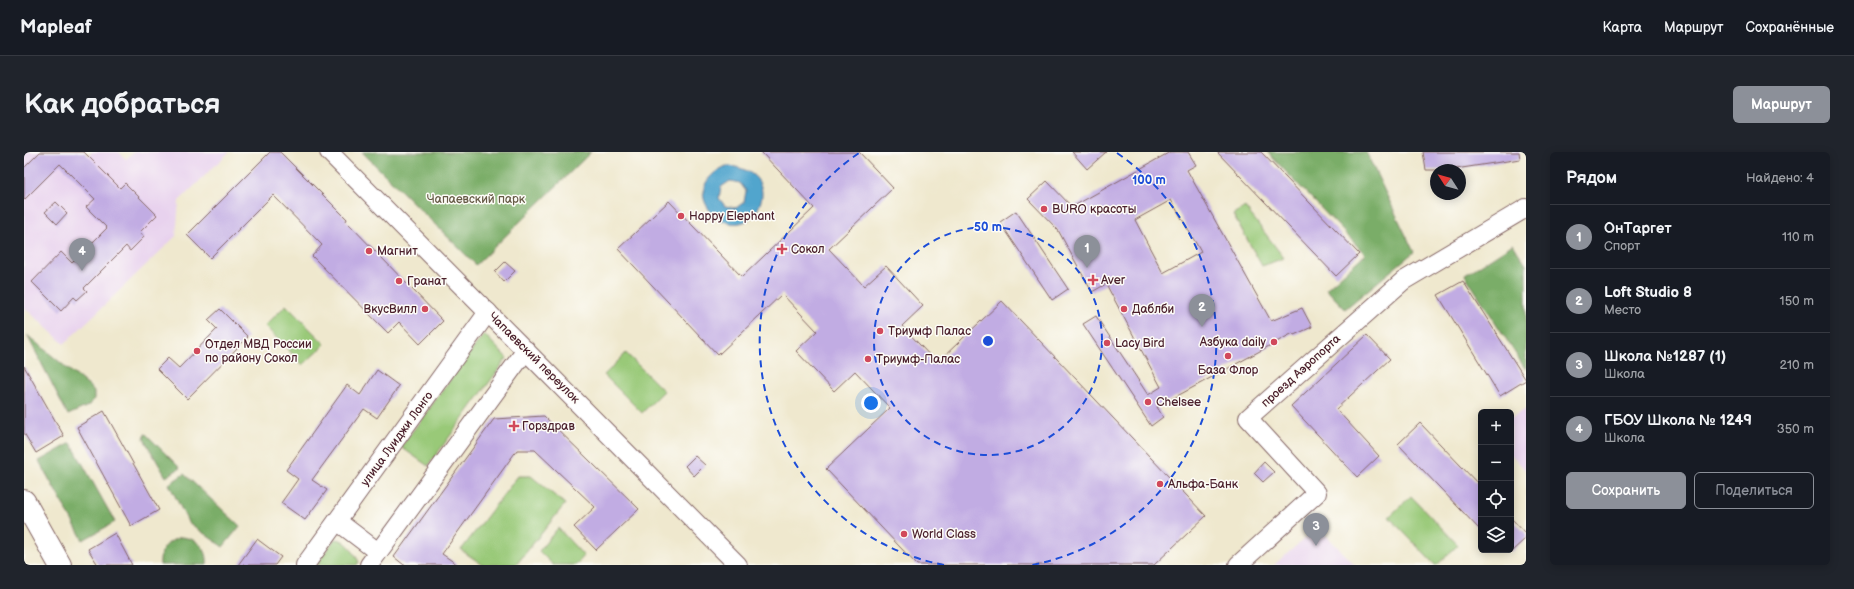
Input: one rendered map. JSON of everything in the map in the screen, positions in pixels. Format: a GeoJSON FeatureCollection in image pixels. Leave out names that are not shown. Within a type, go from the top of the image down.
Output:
{"type":"FeatureCollection","features":[{"type":"Feature","properties":{"kind":"main road"},"geometry":{"type":"LineString","coordinates":[[24,501],[60,565]]}},
{"type":"Feature","properties":{"kind":"street","name":"Чапаевский переулок"},"geometry":{"type":"LineString","coordinates":[[329,152],[738,565]]}},
{"type":"Feature","properties":{"kind":"street","name":"проезд Аэропорта"},"geometry":{"type":"LineString","coordinates":[[1238,565],[1317,493],[1248,418],[1403,281],[1526,208]]}},
{"type":"Feature","properties":{"kind":"street","name":"улица Луиджи Лонго"},"geometry":{"type":"LineString","coordinates":[[305,565],[488,312]]}},
{"type":"Feature","properties":{"kind":"street"},"geometry":{"type":"LineString","coordinates":[[337,521],[374,558],[526,350]]}},
{"type":"Feature","properties":{"kind":"shaded area"},"geometry":{"type":"Polygon","coordinates":[[[24,152],[84,152],[88,156],[92,152],[119,152],[126,159],[134,152],[229,152],[179,201],[176,236],[64,344],[24,307],[24,152]]]}},
{"type":"Feature","properties":{"kind":"shaded area"},"geometry":{"type":"Polygon","coordinates":[[[1526,409],[1526,471],[1514,457],[1514,416],[1526,409]]]}},
{"type":"Feature","properties":{"kind":"shaded area"},"geometry":{"type":"Polygon","coordinates":[[[1318,527],[1355,565],[1274,565],[1318,527]]]}},
{"type":"Feature","properties":{"kind":"green space","name":"Чапаевский парк"},"geometry":{"type":"Polygon","coordinates":[[[362,152],[591,152],[476,265],[362,152]]]}},
{"type":"Feature","properties":{"kind":"green space"},"geometry":{"type":"Polygon","coordinates":[[[1267,152],[1366,152],[1414,252],[1345,309],[1326,289],[1365,254],[1267,152]]]}},
{"type":"Feature","properties":{"kind":"green space"},"geometry":{"type":"Polygon","coordinates":[[[1245,207],[1284,258],[1262,266],[1233,214],[1245,207]]]}},
{"type":"Feature","properties":{"kind":"green space"},"geometry":{"type":"Polygon","coordinates":[[[1513,244],[1526,265],[1526,370],[1465,275],[1513,244]]]}},
{"type":"Feature","properties":{"kind":"green space"},"geometry":{"type":"Polygon","coordinates":[[[286,305],[325,344],[303,365],[265,326],[286,305]]]}},
{"type":"Feature","properties":{"kind":"green space"},"geometry":{"type":"Polygon","coordinates":[[[484,334],[507,358],[428,466],[401,447],[484,334]]]}},
{"type":"Feature","properties":{"kind":"green space"},"geometry":{"type":"Polygon","coordinates":[[[27,335],[90,387],[94,392],[94,399],[88,406],[68,415],[27,335]]]}},
{"type":"Feature","properties":{"kind":"green space"},"geometry":{"type":"Polygon","coordinates":[[[626,353],[664,391],[642,413],[604,375],[626,353]]]}},
{"type":"Feature","properties":{"kind":"green space"},"geometry":{"type":"Polygon","coordinates":[[[145,434],[180,468],[166,477],[144,439],[145,434]]]}},
{"type":"Feature","properties":{"kind":"green space"},"geometry":{"type":"Polygon","coordinates":[[[71,443],[115,522],[83,540],[39,461],[71,443]]]}},
{"type":"Feature","properties":{"kind":"green space"},"geometry":{"type":"Polygon","coordinates":[[[184,474],[240,526],[223,547],[188,522],[169,484],[184,474]]]}},
{"type":"Feature","properties":{"kind":"green space"},"geometry":{"type":"Polygon","coordinates":[[[518,476],[531,476],[565,504],[516,565],[483,565],[461,550],[518,476]]]}},
{"type":"Feature","properties":{"kind":"green space"},"geometry":{"type":"Polygon","coordinates":[[[1411,496],[1458,545],[1437,565],[1435,565],[1389,517],[1411,496]]]}},
{"type":"Feature","properties":{"kind":"green space"},"geometry":{"type":"Polygon","coordinates":[[[558,528],[584,556],[576,565],[553,565],[539,551],[558,528]]]}},
{"type":"Feature","properties":{"kind":"green space"},"geometry":{"type":"Polygon","coordinates":[[[181,537],[192,539],[204,549],[207,565],[160,565],[161,555],[165,547],[172,541],[181,537]]]}},
{"type":"Feature","properties":{"kind":"green space"},"geometry":{"type":"Polygon","coordinates":[[[335,539],[343,541],[350,547],[359,562],[357,565],[316,565],[335,539]]]}},
{"type":"Feature","properties":{"kind":"water"},"geometry":{"type":"Polygon","coordinates":[[[726,166],[748,172],[759,181],[762,195],[760,204],[750,218],[738,223],[725,222],[713,214],[706,203],[704,190],[710,177],[726,166]],[[730,181],[721,187],[719,198],[725,206],[736,208],[744,202],[746,191],[740,183],[730,181]]]}},
{"type":"Feature","properties":{"kind":"building"},"geometry":{"type":"Polygon","coordinates":[[[40,152],[84,152],[120,188],[125,183],[157,215],[140,232],[144,237],[130,251],[126,246],[84,288],[87,291],[77,300],[74,297],[61,311],[32,282],[61,252],[72,263],[107,228],[86,207],[95,199],[60,164],[24,200],[24,168],[40,152]]]}},
{"type":"Feature","properties":{"kind":"building"},"geometry":{"type":"Polygon","coordinates":[[[270,152],[280,152],[347,219],[346,221],[443,321],[420,344],[399,322],[388,333],[312,256],[322,245],[273,195],[210,258],[187,235],[270,152]]]}},
{"type":"Feature","properties":{"kind":"building","name":"Триумф-Палас"},"geometry":{"type":"Polygon","coordinates":[[[761,152],[859,152],[893,188],[829,249],[864,286],[886,266],[923,306],[902,326],[937,363],[1002,301],[1206,516],[1154,565],[917,565],[826,469],[890,408],[855,371],[834,391],[796,351],[817,331],[782,294],[718,355],[618,249],[669,201],[742,277],[814,208],[761,152]]]}},
{"type":"Feature","properties":{"kind":"building"},"geometry":{"type":"Polygon","coordinates":[[[1072,152],[1106,152],[1087,169],[1072,152]]]}},
{"type":"Feature","properties":{"kind":"building"},"geometry":{"type":"Polygon","coordinates":[[[1170,152],[1188,152],[1196,165],[1187,170],[1271,321],[1302,308],[1312,327],[1294,335],[1293,333],[1157,407],[1163,417],[1151,426],[1083,324],[1096,316],[1148,395],[1161,387],[1106,284],[1092,292],[1058,230],[1028,199],[1047,181],[1072,207],[1170,152]],[[1171,200],[1135,220],[1163,273],[1201,252],[1171,200]]]}},
{"type":"Feature","properties":{"kind":"building"},"geometry":{"type":"Polygon","coordinates":[[[1217,152],[1261,152],[1359,254],[1336,276],[1217,152]]]}},
{"type":"Feature","properties":{"kind":"building"},"geometry":{"type":"Polygon","coordinates":[[[1423,152],[1519,152],[1520,159],[1466,167],[1466,164],[1430,164],[1430,170],[1426,170],[1423,152]]]}},
{"type":"Feature","properties":{"kind":"building"},"geometry":{"type":"Polygon","coordinates":[[[56,202],[67,213],[57,224],[45,212],[56,202]]]}},
{"type":"Feature","properties":{"kind":"building"},"geometry":{"type":"Polygon","coordinates":[[[1016,211],[1068,289],[1052,300],[1000,222],[1016,211]]]}},
{"type":"Feature","properties":{"kind":"building"},"geometry":{"type":"Polygon","coordinates":[[[505,262],[515,271],[504,282],[495,272],[505,262]]]}},
{"type":"Feature","properties":{"kind":"building"},"geometry":{"type":"Polygon","coordinates":[[[1463,281],[1526,380],[1500,396],[1438,295],[1463,281]]]}},
{"type":"Feature","properties":{"kind":"building"},"geometry":{"type":"Polygon","coordinates":[[[220,309],[248,337],[187,399],[157,369],[168,358],[179,368],[217,329],[208,320],[220,309]]]}},
{"type":"Feature","properties":{"kind":"building"},"geometry":{"type":"Polygon","coordinates":[[[1367,335],[1390,359],[1336,409],[1379,456],[1357,477],[1291,406],[1367,335]]]}},
{"type":"Feature","properties":{"kind":"building"},"geometry":{"type":"Polygon","coordinates":[[[24,366],[64,436],[36,453],[24,433],[24,366]]]}},
{"type":"Feature","properties":{"kind":"building"},"geometry":{"type":"Polygon","coordinates":[[[377,370],[399,386],[377,418],[364,409],[312,480],[327,490],[305,520],[281,503],[298,479],[286,470],[347,385],[360,395],[377,370]]]}},
{"type":"Feature","properties":{"kind":"building"},"geometry":{"type":"Polygon","coordinates":[[[104,411],[159,510],[131,526],[77,427],[104,411]]]}},
{"type":"Feature","properties":{"kind":"building"},"geometry":{"type":"Polygon","coordinates":[[[544,416],[639,509],[596,550],[574,527],[595,507],[535,450],[517,450],[442,554],[458,565],[404,565],[394,557],[494,419],[544,416]]]}},
{"type":"Feature","properties":{"kind":"building"},"geometry":{"type":"Polygon","coordinates":[[[1420,423],[1478,484],[1478,528],[1398,444],[1420,423]]]}},
{"type":"Feature","properties":{"kind":"building"},"geometry":{"type":"Polygon","coordinates":[[[695,456],[705,465],[694,476],[685,466],[695,456]]]}},
{"type":"Feature","properties":{"kind":"building"},"geometry":{"type":"Polygon","coordinates":[[[1264,462],[1274,472],[1263,482],[1254,473],[1264,462]]]}},
{"type":"Feature","properties":{"kind":"building"},"geometry":{"type":"Polygon","coordinates":[[[1514,521],[1526,534],[1526,538],[1514,549],[1514,521]]]}},
{"type":"Feature","properties":{"kind":"building"},"geometry":{"type":"Polygon","coordinates":[[[115,533],[132,565],[98,565],[88,549],[115,533]]]}},
{"type":"Feature","properties":{"kind":"building"},"geometry":{"type":"Polygon","coordinates":[[[257,539],[281,557],[275,565],[238,565],[257,539]]]}},
{"type":"Feature","properties":{"kind":"place","name":"BURO красоты"},"geometry":{"type":"Point","coordinates":[1044,209]}},
{"type":"Feature","properties":{"kind":"place","name":"Happy Elephant"},"geometry":{"type":"Point","coordinates":[681,216]}},
{"type":"Feature","properties":{"kind":"place","name":"Сокол"},"geometry":{"type":"Point","coordinates":[782,249]}},
{"type":"Feature","properties":{"kind":"place","name":"Магнит"},"geometry":{"type":"Point","coordinates":[369,251]}},
{"type":"Feature","properties":{"kind":"place","name":"ОнТаргет"},"geometry":{"type":"Point","coordinates":[1087,268]}},
{"type":"Feature","properties":{"kind":"place","name":"ГБОУ Школа № 1249"},"geometry":{"type":"Point","coordinates":[82,271]}},
{"type":"Feature","properties":{"kind":"place","name":"Aver"},"geometry":{"type":"Point","coordinates":[1093,280]}},
{"type":"Feature","properties":{"kind":"place","name":"Гранат"},"geometry":{"type":"Point","coordinates":[399,281]}},
{"type":"Feature","properties":{"kind":"place","name":"ВкусВилл"},"geometry":{"type":"Point","coordinates":[425,309]}},
{"type":"Feature","properties":{"kind":"place","name":"Даблби"},"geometry":{"type":"Point","coordinates":[1124,309]}},
{"type":"Feature","properties":{"kind":"place","name":"Loft Studio 8"},"geometry":{"type":"Point","coordinates":[1202,327]}},
{"type":"Feature","properties":{"kind":"place","name":"Триумф Палас"},"geometry":{"type":"Point","coordinates":[880,331]}},
{"type":"Feature","properties":{"kind":"place","name":"Азбука daily"},"geometry":{"type":"Point","coordinates":[1274,342]}},
{"type":"Feature","properties":{"kind":"place","name":"Lacy Bird"},"geometry":{"type":"Point","coordinates":[1107,343]}},
{"type":"Feature","properties":{"kind":"place","name":"Отдел МВД России по району Сокол"},"geometry":{"type":"Point","coordinates":[197,351]}},
{"type":"Feature","properties":{"kind":"place","name":"База Флор"},"geometry":{"type":"Point","coordinates":[1228,356]}},
{"type":"Feature","properties":{"kind":"place","name":"Триумф-Палас"},"geometry":{"type":"Point","coordinates":[868,359]}},
{"type":"Feature","properties":{"kind":"place","name":"Chelsee"},"geometry":{"type":"Point","coordinates":[1148,402]}},
{"type":"Feature","properties":{"kind":"place","name":"Горздрав"},"geometry":{"type":"Point","coordinates":[514,426]}},
{"type":"Feature","properties":{"kind":"place","name":"Альфа-Банк"},"geometry":{"type":"Point","coordinates":[1160,484]}},
{"type":"Feature","properties":{"kind":"place","name":"World Class"},"geometry":{"type":"Point","coordinates":[904,534]}},
{"type":"Feature","properties":{"kind":"place","name":"Школа №1287 (1)"},"geometry":{"type":"Point","coordinates":[1316,546]}}]}
